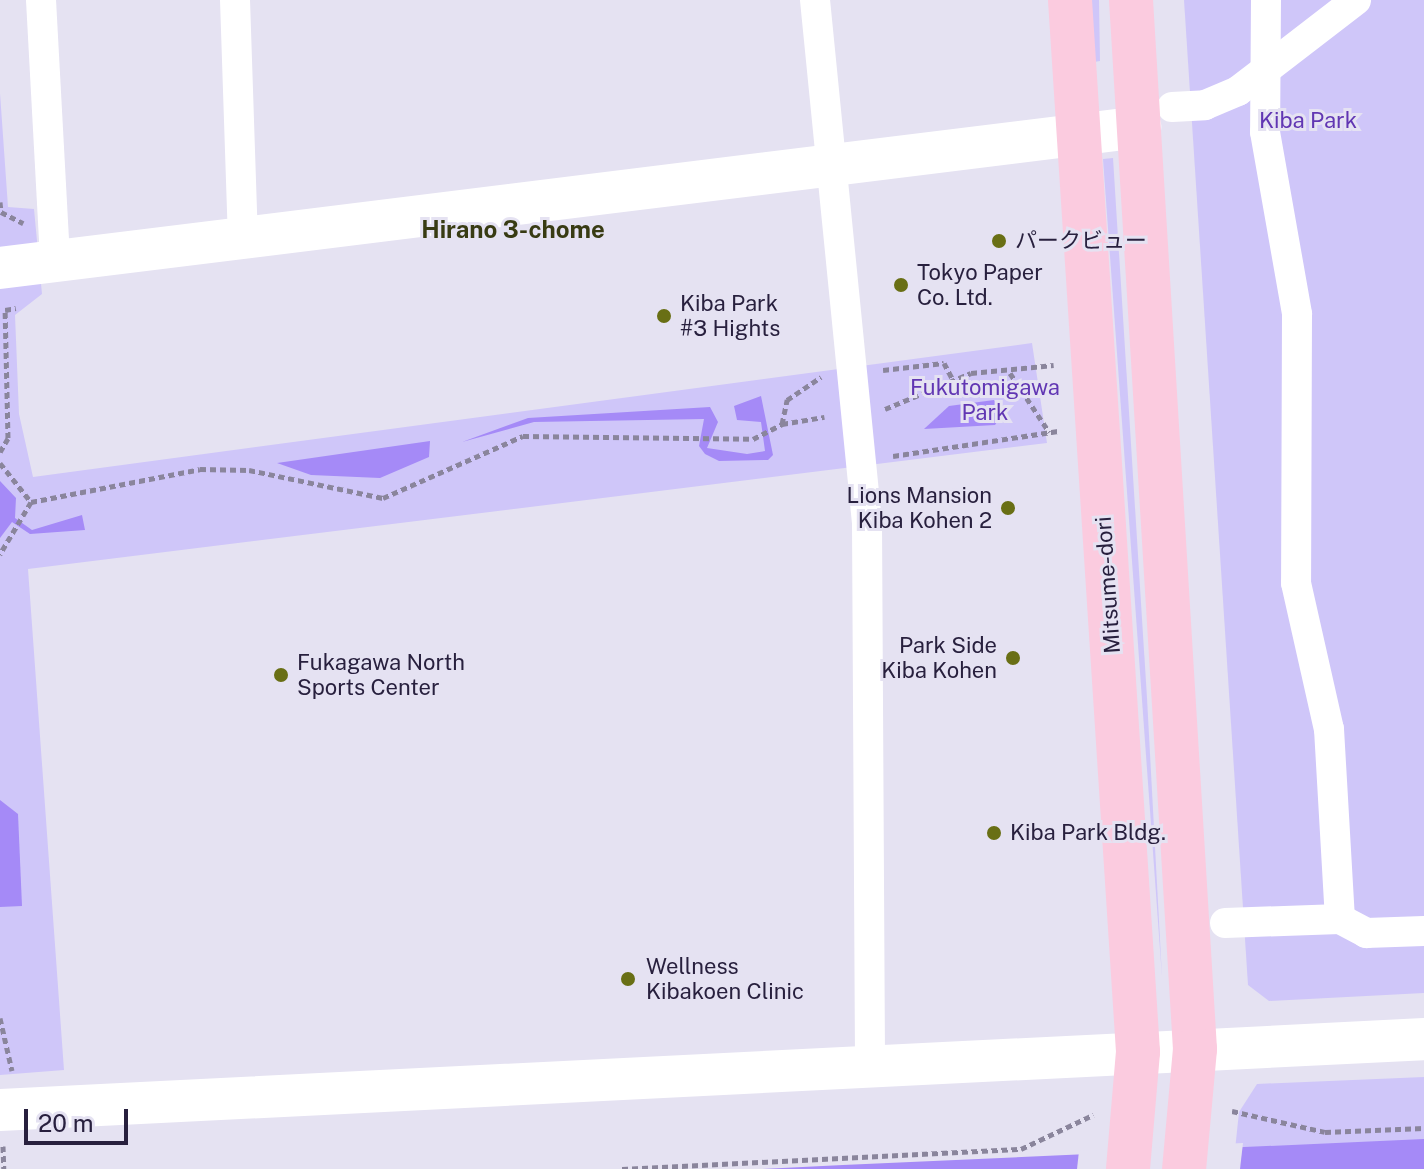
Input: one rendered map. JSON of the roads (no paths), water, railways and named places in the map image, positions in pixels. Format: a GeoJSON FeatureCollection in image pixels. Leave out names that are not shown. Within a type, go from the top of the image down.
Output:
{"type":"FeatureCollection","features":[{"type":"Feature","properties":{"kind":"main road","name":"Mitsume-dori"},"geometry":{"type":"LineString","coordinates":[[1070,0],[1138,1066],[1128,1169]]}},
{"type":"Feature","properties":{"kind":"main road"},"geometry":{"type":"LineString","coordinates":[[1131,0],[1156,117],[1194,1066],[1184,1169]]}},
{"type":"Feature","properties":{"kind":"street"},"geometry":{"type":"LineString","coordinates":[[41,0],[55,262]]}},
{"type":"Feature","properties":{"kind":"street"},"geometry":{"type":"LineString","coordinates":[[235,0],[243,238]]}},
{"type":"Feature","properties":{"kind":"street"},"geometry":{"type":"LineString","coordinates":[[815,0],[826,164],[861,470],[870,1066]]}},
{"type":"Feature","properties":{"kind":"street"},"geometry":{"type":"LineString","coordinates":[[1266,0],[1265,132],[1297,314],[1296,583],[1329,729],[1340,919]]}},
{"type":"Feature","properties":{"kind":"street"},"geometry":{"type":"LineString","coordinates":[[13,280],[55,262],[1078,132],[1156,117],[1205,105],[1238,91],[1266,65],[1356,0]]}},
{"type":"Feature","properties":{"kind":"street"},"geometry":{"type":"LineString","coordinates":[[1225,923],[1340,919],[1366,933],[1424,931]]}},
{"type":"Feature","properties":{"kind":"street"},"geometry":{"type":"LineString","coordinates":[[6,1094],[870,1066],[1194,1066],[1424,1039]]}},
{"type":"Feature","properties":{"kind":"place","name":"パークビュー"},"geometry":{"type":"Point","coordinates":[999,241]}},
{"type":"Feature","properties":{"kind":"place","name":"Tokyo Paper Co. Ltd."},"geometry":{"type":"Point","coordinates":[901,285]}},
{"type":"Feature","properties":{"kind":"place","name":"Kiba Park #3 Hights"},"geometry":{"type":"Point","coordinates":[664,316]}},
{"type":"Feature","properties":{"kind":"place","name":"Lions Mansion Kiba Kohen 2"},"geometry":{"type":"Point","coordinates":[1008,508]}},
{"type":"Feature","properties":{"kind":"place","name":"Park Side Kiba Kohen"},"geometry":{"type":"Point","coordinates":[1013,658]}},
{"type":"Feature","properties":{"kind":"place","name":"Fukagawa North Sports Center"},"geometry":{"type":"Point","coordinates":[281,675]}},
{"type":"Feature","properties":{"kind":"place","name":"Kiba Park Bldg."},"geometry":{"type":"Point","coordinates":[994,833]}},
{"type":"Feature","properties":{"kind":"place","name":"Wellness Kibakoen Clinic"},"geometry":{"type":"Point","coordinates":[628,979]}},
{"type":"Feature","properties":{"kind":"district","name":"Hirano 3-chome"},"geometry":{"type":"Point","coordinates":[513,230]}},
{"type":"Feature","properties":{"kind":"park label","name":"Kiba Park"},"geometry":{"type":"Point","coordinates":[1308,121]}},
{"type":"Feature","properties":{"kind":"park label","name":"Fukutomigawa Park"},"geometry":{"type":"Point","coordinates":[985,400]}}]}
